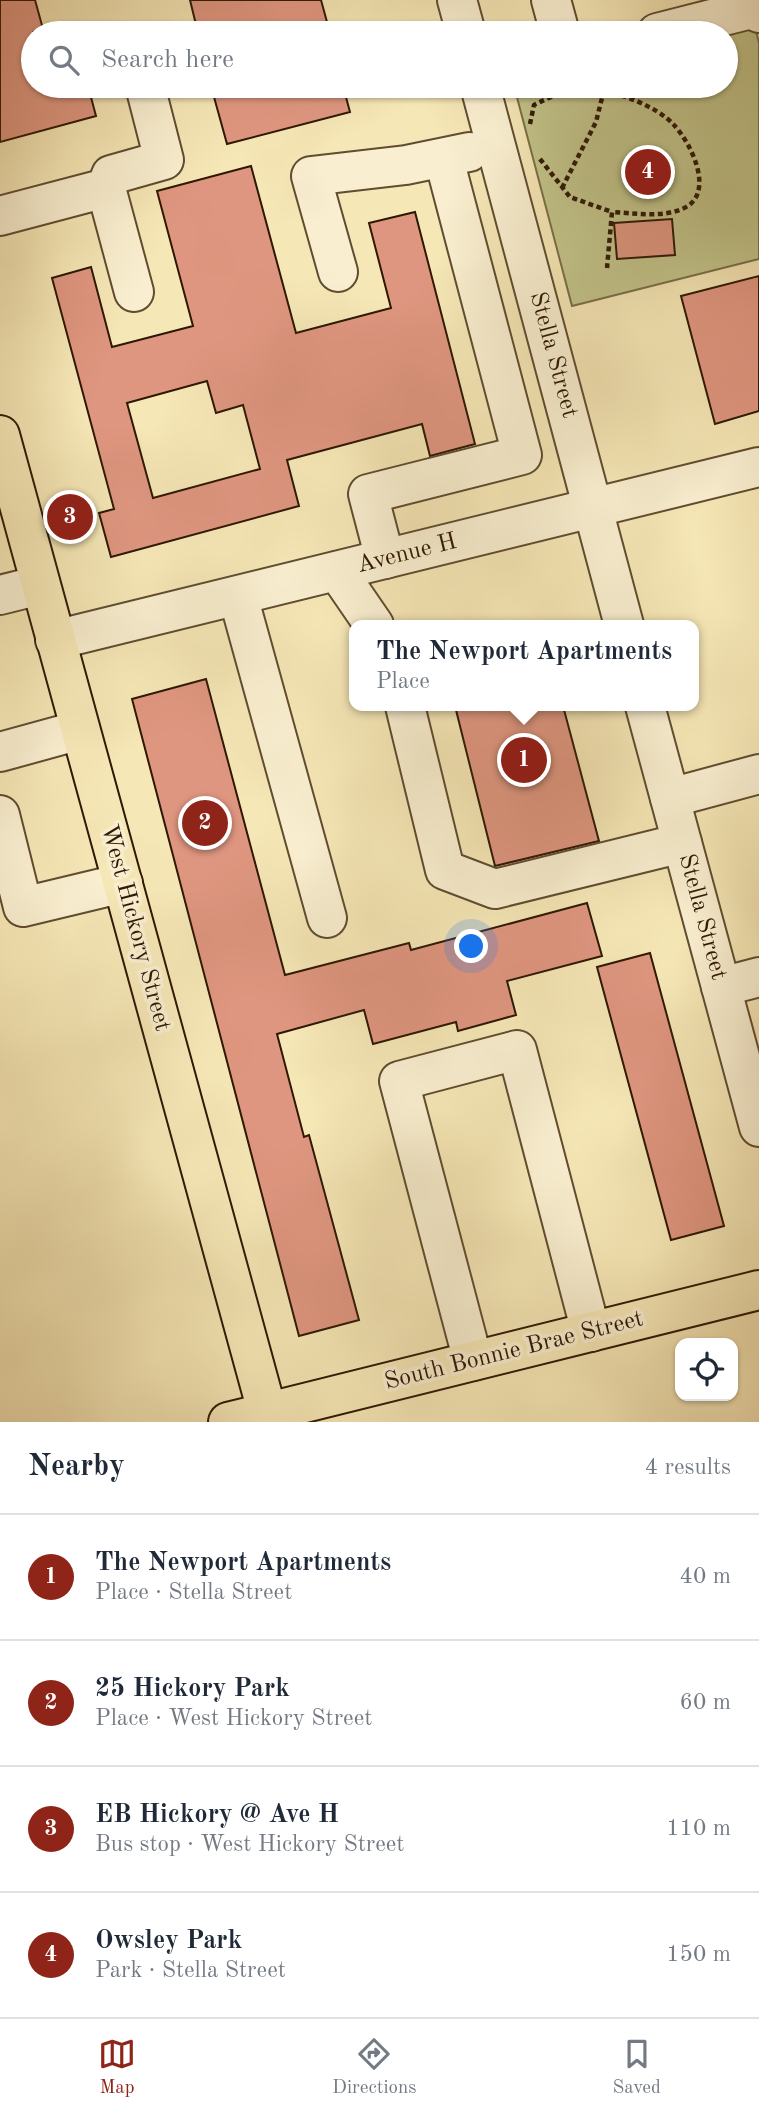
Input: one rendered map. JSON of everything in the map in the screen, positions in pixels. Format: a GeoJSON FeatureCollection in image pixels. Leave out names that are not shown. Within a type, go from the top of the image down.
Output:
{"type":"FeatureCollection","features":[{"type":"Feature","properties":{"kind":"main road","name":"West Hickory Street"},"geometry":{"type":"LineString","coordinates":[[0,435],[269,1417]]}},
{"type":"Feature","properties":{"kind":"main road","name":"South Bonnie Brae Street"},"geometry":{"type":"LineString","coordinates":[[228,1422],[269,1417],[473,1361],[759,1290]]}},
{"type":"Feature","properties":{"kind":"street"},"geometry":{"type":"LineString","coordinates":[[457,0],[463,21]]}},
{"type":"Feature","properties":{"kind":"street"},"geometry":{"type":"LineString","coordinates":[[551,0],[557,21]]}},
{"type":"Feature","properties":{"kind":"street"},"geometry":{"type":"LineString","coordinates":[[701,21],[753,7]]}},
{"type":"Feature","properties":{"kind":"street"},"geometry":{"type":"LineString","coordinates":[[134,292],[106,188],[111,174],[164,160],[148,98]]}},
{"type":"Feature","properties":{"kind":"street","name":"Stella Street"},"geometry":{"type":"LineString","coordinates":[[483,98],[623,620]]}},
{"type":"Feature","properties":{"kind":"street"},"geometry":{"type":"LineString","coordinates":[[338,272],[311,176],[444,159],[496,145]]}},
{"type":"Feature","properties":{"kind":"street"},"geometry":{"type":"LineString","coordinates":[[385,559],[368,494],[523,456],[444,159]]}},
{"type":"Feature","properties":{"kind":"street"},"geometry":{"type":"LineString","coordinates":[[0,216],[106,188]]}},
{"type":"Feature","properties":{"kind":"street"},"geometry":{"type":"LineString","coordinates":[[466,244],[519,230]]}},
{"type":"Feature","properties":{"kind":"street"},"geometry":{"type":"LineString","coordinates":[[517,435],[571,423]]}},
{"type":"Feature","properties":{"kind":"street","name":"Avenue H"},"geometry":{"type":"LineString","coordinates":[[55,640],[759,467]]}},
{"type":"Feature","properties":{"kind":"street"},"geometry":{"type":"LineString","coordinates":[[337,571],[371,620]]}},
{"type":"Feature","properties":{"kind":"street"},"geometry":{"type":"LineString","coordinates":[[0,595],[40,585]]}},
{"type":"Feature","properties":{"kind":"street"},"geometry":{"type":"LineString","coordinates":[[238,596],[327,918]]}},
{"type":"Feature","properties":{"kind":"street"},"geometry":{"type":"LineString","coordinates":[[406,711],[445,870],[495,889],[682,843]]}},
{"type":"Feature","properties":{"kind":"street","name":"Stella Street"},"geometry":{"type":"LineString","coordinates":[[646,711],[759,1127]]}},
{"type":"Feature","properties":{"kind":"street"},"geometry":{"type":"LineString","coordinates":[[0,752],[80,730]]}},
{"type":"Feature","properties":{"kind":"street"},"geometry":{"type":"LineString","coordinates":[[670,798],[759,774]]}},
{"type":"Feature","properties":{"kind":"street"},"geometry":{"type":"LineString","coordinates":[[0,815],[23,907],[122,883]]}},
{"type":"Feature","properties":{"kind":"street"},"geometry":{"type":"LineString","coordinates":[[721,987],[759,977]]}},
{"type":"Feature","properties":{"kind":"street"},"geometry":{"type":"LineString","coordinates":[[473,1361],[399,1081],[517,1050],[591,1332]]}},
{"type":"Feature","properties":{"kind":"path"},"geometry":{"type":"LineString","coordinates":[[532,133],[529,122],[534,105],[549,98]]}},
{"type":"Feature","properties":{"kind":"path"},"geometry":{"type":"LineString","coordinates":[[562,188],[588,141],[603,98]]}},
{"type":"Feature","properties":{"kind":"path"},"geometry":{"type":"LineString","coordinates":[[537,155],[570,197],[612,212],[651,215],[684,209],[699,188],[697,164],[673,124],[649,108],[622,98]]}},
{"type":"Feature","properties":{"kind":"path"},"geometry":{"type":"LineString","coordinates":[[607,268],[612,212]]}},
{"type":"Feature","properties":{"kind":"green space"},"geometry":{"type":"Polygon","coordinates":[[[753,19],[759,43],[759,259],[572,306],[517,98],[738,98],[738,27],[753,19]]]}},
{"type":"Feature","properties":{"kind":"building"},"geometry":{"type":"Polygon","coordinates":[[[0,0],[35,0],[41,21],[21,21],[21,98],[91,98],[96,116],[0,142],[0,0]]]}},
{"type":"Feature","properties":{"kind":"building"},"geometry":{"type":"Polygon","coordinates":[[[190,0],[321,0],[327,21],[195,21],[190,0]]]}},
{"type":"Feature","properties":{"kind":"building"},"geometry":{"type":"Polygon","coordinates":[[[214,98],[346,98],[350,112],[227,144],[214,98]]]}},
{"type":"Feature","properties":{"kind":"building"},"geometry":{"type":"Polygon","coordinates":[[[251,166],[296,333],[391,308],[369,223],[415,212],[475,444],[430,456],[422,424],[287,460],[299,506],[111,557],[99,513],[114,509],[52,278],[91,267],[112,347],[193,326],[157,191],[251,166]],[[207,381],[127,403],[153,498],[260,469],[243,405],[216,413],[207,381]]]}},
{"type":"Feature","properties":{"kind":"building"},"geometry":{"type":"Polygon","coordinates":[[[672,219],[675,255],[617,259],[614,223],[672,219]]]}},
{"type":"Feature","properties":{"kind":"building"},"geometry":{"type":"Polygon","coordinates":[[[759,276],[759,411],[715,424],[681,296],[759,276]]]}},
{"type":"Feature","properties":{"kind":"building"},"geometry":{"type":"Polygon","coordinates":[[[206,679],[285,975],[409,943],[411,950],[587,903],[602,956],[507,981],[516,1015],[458,1031],[456,1022],[373,1044],[364,1010],[277,1034],[304,1137],[309,1135],[359,1320],[299,1336],[132,699],[206,679]]]}},
{"type":"Feature","properties":{"kind":"building"},"geometry":{"type":"Polygon","coordinates":[[[456,711],[564,711],[599,841],[495,866],[456,711]]]}},
{"type":"Feature","properties":{"kind":"building"},"geometry":{"type":"Polygon","coordinates":[[[650,953],[724,1226],[671,1240],[597,967],[650,953]]]}},
{"type":"Feature","properties":{"kind":"place","name":"Owsley Park"},"geometry":{"type":"Point","coordinates":[648,172]}},
{"type":"Feature","properties":{"kind":"place","name":"EB Hickory @ Ave H"},"geometry":{"type":"Point","coordinates":[70,517]}},
{"type":"Feature","properties":{"kind":"place","name":"The Newport Apartments"},"geometry":{"type":"Point","coordinates":[524,760]}},
{"type":"Feature","properties":{"kind":"place","name":"25 Hickory Park"},"geometry":{"type":"Point","coordinates":[205,823]}}]}
